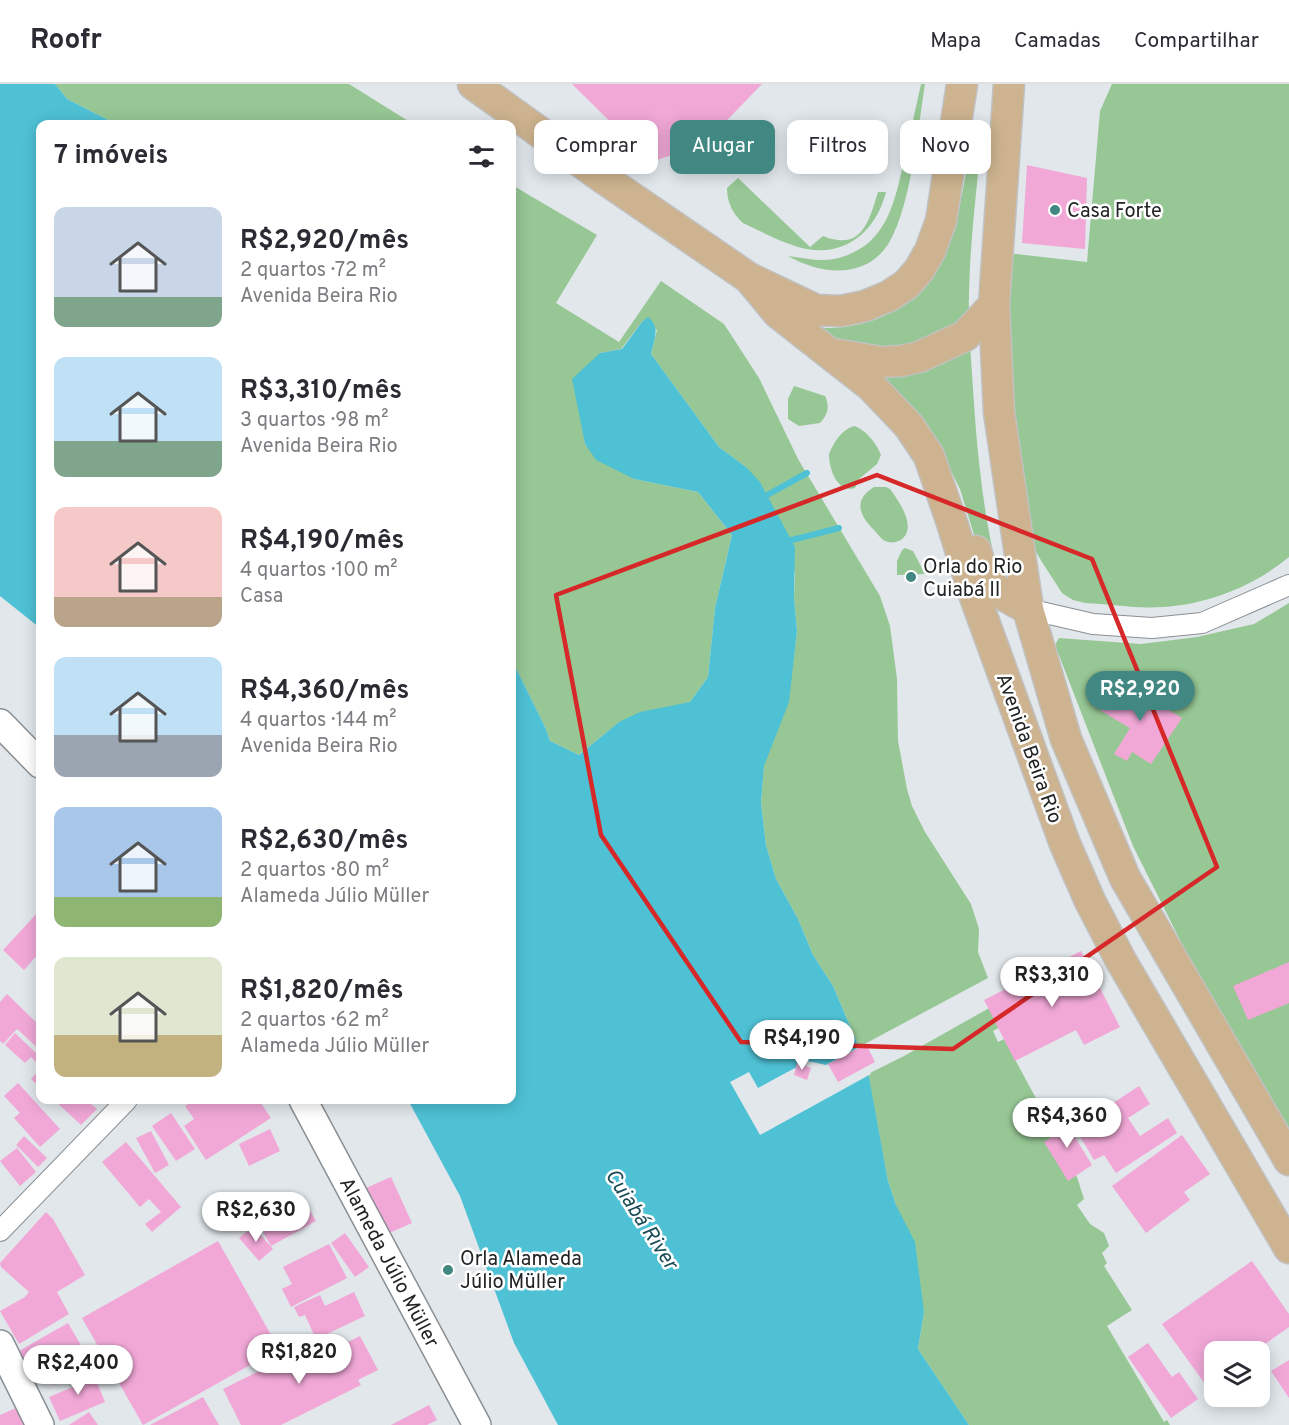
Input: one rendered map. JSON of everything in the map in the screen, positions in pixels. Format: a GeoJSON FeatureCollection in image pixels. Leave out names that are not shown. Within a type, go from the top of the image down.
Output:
{"type":"FeatureCollection","features":[{"type":"Feature","properties":{"kind":"main road"},"geometry":{"type":"LineString","coordinates":[[473,84],[606,180],[749,278],[816,310],[841,311],[865,306],[889,296],[907,284],[919,270],[930,251],[941,220],[962,84]]}},
{"type":"Feature","properties":{"kind":"main road","name":"Avenida Beira Rio"},"geometry":{"type":"LineString","coordinates":[[1009,84],[994,305],[999,412],[1028,609],[1066,739],[1125,878],[1289,1160]]}},
{"type":"Feature","properties":{"kind":"main road","name":"Avenida Beira Rio"},"geometry":{"type":"LineString","coordinates":[[749,278],[778,313],[871,386],[909,426],[929,456],[975,597],[1065,844],[1089,901],[1120,959],[1289,1248]]}},
{"type":"Feature","properties":{"kind":"main road"},"geometry":{"type":"LineString","coordinates":[[831,353],[881,362],[919,357],[965,336],[994,305]]}},
{"type":"Feature","properties":{"kind":"main road"},"geometry":{"type":"LineString","coordinates":[[929,456],[948,474],[964,513],[987,582],[1028,609]]}},
{"type":"Feature","properties":{"kind":"main road"},"geometry":{"type":"LineString","coordinates":[[0,723],[36,760]]}},
{"type":"Feature","properties":{"kind":"main road","name":"Alameda Júlio Müller"},"geometry":{"type":"LineString","coordinates":[[305,1104],[477,1425]]}},
{"type":"Feature","properties":{"kind":"main road"},"geometry":{"type":"LineString","coordinates":[[0,1344],[40,1425]]}},
{"type":"Feature","properties":{"kind":"street"},"geometry":{"type":"LineString","coordinates":[[1028,609],[1093,624],[1152,628],[1202,623],[1289,585]]}},
{"type":"Feature","properties":{"kind":"street"},"geometry":{"type":"LineString","coordinates":[[0,1232],[123,1104]]}},
{"type":"Feature","properties":{"kind":"highlighted area"},"geometry":{"type":"Polygon","coordinates":[[[877,475],[1092,559],[1217,867],[953,1049],[741,1042],[601,835],[556,595],[877,475]]]}},
{"type":"Feature","properties":{"kind":"green space"},"geometry":{"type":"Polygon","coordinates":[[[55,84],[349,84],[407,120],[108,120],[67,99],[55,84]]]}},
{"type":"Feature","properties":{"kind":"green space"},"geometry":{"type":"Polygon","coordinates":[[[921,84],[925,84],[920,120],[913,120],[921,84]]]}},
{"type":"Feature","properties":{"kind":"green space"},"geometry":{"type":"Polygon","coordinates":[[[1112,84],[1289,84],[1289,557],[1261,577],[1230,592],[1197,602],[1163,607],[1085,603],[1073,600],[1062,593],[1033,547],[1025,512],[1008,358],[1007,253],[1087,262],[1100,111],[1112,84]]]}},
{"type":"Feature","properties":{"kind":"green space"},"geometry":{"type":"Polygon","coordinates":[[[900,174],[910,174],[903,207],[890,241],[881,254],[869,262],[857,268],[829,270],[788,256],[829,260],[852,253],[878,233],[886,220],[900,174]]]}},
{"type":"Feature","properties":{"kind":"green space"},"geometry":{"type":"Polygon","coordinates":[[[965,174],[978,174],[969,305],[976,436],[988,528],[998,574],[987,577],[960,489],[945,459],[795,324],[819,328],[844,327],[876,319],[906,304],[930,281],[939,267],[946,253],[965,174]]]}},
{"type":"Feature","properties":{"kind":"green space"},"geometry":{"type":"Polygon","coordinates":[[[738,178],[810,247],[823,236],[836,240],[855,237],[867,223],[878,192],[886,192],[873,221],[853,241],[827,250],[811,250],[782,241],[739,220],[729,203],[727,193],[727,188],[738,178]]]}},
{"type":"Feature","properties":{"kind":"green space"},"geometry":{"type":"Polygon","coordinates":[[[516,187],[597,235],[556,303],[619,342],[661,281],[724,324],[759,378],[798,459],[880,596],[890,626],[897,679],[898,741],[907,789],[912,806],[925,832],[971,904],[979,929],[978,952],[988,978],[859,1047],[833,986],[813,955],[798,919],[776,879],[766,845],[761,803],[764,765],[793,664],[797,631],[794,598],[795,573],[746,467],[719,447],[651,354],[657,330],[642,322],[621,349],[600,353],[581,418],[585,444],[634,479],[698,492],[732,535],[715,608],[708,677],[690,702],[619,722],[579,755],[550,741],[516,668],[516,187]]]}},
{"type":"Feature","properties":{"kind":"green space"},"geometry":{"type":"Polygon","coordinates":[[[794,386],[825,396],[827,410],[820,423],[799,426],[788,419],[788,399],[794,386]]]}},
{"type":"Feature","properties":{"kind":"green space"},"geometry":{"type":"Polygon","coordinates":[[[854,426],[870,438],[881,455],[877,464],[859,479],[855,488],[849,489],[843,487],[832,473],[829,454],[838,437],[845,430],[854,426]]]}},
{"type":"Feature","properties":{"kind":"green space"},"geometry":{"type":"Polygon","coordinates":[[[874,487],[890,489],[905,514],[908,528],[899,541],[888,542],[880,537],[862,513],[860,508],[863,497],[874,487]]]}},
{"type":"Feature","properties":{"kind":"green space"},"geometry":{"type":"Polygon","coordinates":[[[905,548],[913,551],[925,574],[897,575],[897,561],[905,548]]]}},
{"type":"Feature","properties":{"kind":"green space"},"geometry":{"type":"Polygon","coordinates":[[[1289,603],[1289,1128],[1186,952],[1133,846],[1055,645],[1059,638],[1141,644],[1197,637],[1254,624],[1289,603]]]}},
{"type":"Feature","properties":{"kind":"green space"},"geometry":{"type":"Polygon","coordinates":[[[991,1007],[1002,1026],[993,1031],[998,1042],[1004,1039],[1054,1132],[1046,1145],[1077,1177],[1084,1199],[1077,1205],[1090,1224],[1104,1233],[1109,1246],[1102,1253],[1107,1263],[1104,1266],[1132,1310],[1107,1326],[1164,1422],[1167,1420],[1170,1425],[969,1425],[918,1349],[924,1312],[888,1181],[868,1074],[991,1007]]]}},
{"type":"Feature","properties":{"kind":"water"},"geometry":{"type":"Polygon","coordinates":[[[0,84],[55,84],[67,99],[108,120],[36,120],[36,625],[0,596],[0,84]]]}},
{"type":"Feature","properties":{"kind":"water","name":"Cuiabá River"},"geometry":{"type":"Polygon","coordinates":[[[648,317],[654,325],[655,339],[651,354],[719,447],[746,467],[760,482],[795,547],[794,598],[797,631],[789,702],[764,766],[761,803],[766,845],[776,879],[798,919],[813,955],[833,986],[867,1066],[888,1181],[896,1205],[915,1242],[924,1312],[918,1349],[969,1425],[558,1425],[514,1343],[460,1196],[410,1104],[516,1104],[516,668],[550,741],[579,755],[619,722],[640,712],[690,702],[708,677],[715,608],[732,535],[698,492],[634,479],[596,460],[585,444],[572,379],[600,353],[622,349],[648,317]]]}},
{"type":"Feature","properties":{"kind":"pier"},"geometry":{"type":"Polygon","coordinates":[[[861,1046],[871,1074],[760,1135],[730,1082],[749,1072],[758,1088],[808,1061],[826,1065],[861,1046]]]}},
{"type":"Feature","properties":{"kind":"building"},"geometry":{"type":"Polygon","coordinates":[[[572,84],[762,84],[727,120],[670,120],[670,156],[658,160],[658,120],[608,120],[572,84]]]}},
{"type":"Feature","properties":{"kind":"building","name":"Casa Forte"},"geometry":{"type":"Polygon","coordinates":[[[1027,165],[1087,178],[1085,249],[1022,243],[1027,165]]]}},
{"type":"Feature","properties":{"kind":"building"},"geometry":{"type":"Polygon","coordinates":[[[1119,680],[1182,718],[1151,764],[1132,752],[1127,761],[1114,754],[1130,728],[1101,711],[1119,680]]]}},
{"type":"Feature","properties":{"kind":"building"},"geometry":{"type":"Polygon","coordinates":[[[36,914],[36,956],[24,970],[3,950],[36,914]]]}},
{"type":"Feature","properties":{"kind":"building"},"geometry":{"type":"Polygon","coordinates":[[[1081,951],[1120,1027],[1084,1045],[1076,1030],[1015,1061],[984,1000],[1081,951]]]}},
{"type":"Feature","properties":{"kind":"building"},"geometry":{"type":"Polygon","coordinates":[[[1289,962],[1289,1003],[1248,1020],[1233,986],[1289,962]]]}},
{"type":"Feature","properties":{"kind":"building"},"geometry":{"type":"Polygon","coordinates":[[[7,994],[36,1022],[36,1046],[17,1029],[3,1044],[0,1041],[0,1002],[7,994]]]}},
{"type":"Feature","properties":{"kind":"building"},"geometry":{"type":"Polygon","coordinates":[[[15,1033],[36,1053],[36,1062],[31,1057],[25,1063],[5,1045],[15,1033]]]}},
{"type":"Feature","properties":{"kind":"building"},"geometry":{"type":"Polygon","coordinates":[[[866,1044],[875,1062],[838,1082],[828,1064],[866,1044]]]}},
{"type":"Feature","properties":{"kind":"building"},"geometry":{"type":"Polygon","coordinates":[[[797,1063],[811,1068],[807,1080],[794,1075],[797,1063]]]}},
{"type":"Feature","properties":{"kind":"building"},"geometry":{"type":"Polygon","coordinates":[[[36,1073],[36,1083],[31,1079],[36,1073]]]}},
{"type":"Feature","properties":{"kind":"building"},"geometry":{"type":"Polygon","coordinates":[[[18,1083],[60,1129],[40,1147],[14,1118],[20,1113],[4,1096],[18,1083]]]}},
{"type":"Feature","properties":{"kind":"building"},"geometry":{"type":"Polygon","coordinates":[[[1139,1086],[1150,1104],[1128,1118],[1140,1136],[1168,1118],[1177,1133],[1116,1173],[1104,1155],[1094,1160],[1075,1128],[1139,1086]]]}},
{"type":"Feature","properties":{"kind":"building"},"geometry":{"type":"Polygon","coordinates":[[[58,1104],[91,1104],[97,1109],[81,1125],[58,1104]]]}},
{"type":"Feature","properties":{"kind":"building"},"geometry":{"type":"Polygon","coordinates":[[[188,1104],[262,1104],[271,1118],[206,1160],[184,1126],[194,1119],[185,1106],[188,1104]]]}},
{"type":"Feature","properties":{"kind":"building"},"geometry":{"type":"Polygon","coordinates":[[[1059,1111],[1092,1165],[1068,1181],[1044,1142],[1059,1133],[1049,1117],[1059,1111]]]}},
{"type":"Feature","properties":{"kind":"building"},"geometry":{"type":"Polygon","coordinates":[[[171,1113],[195,1149],[176,1161],[152,1126],[171,1113]]]}},
{"type":"Feature","properties":{"kind":"building"},"geometry":{"type":"Polygon","coordinates":[[[270,1129],[280,1151],[249,1166],[239,1144],[270,1129]]]}},
{"type":"Feature","properties":{"kind":"building"},"geometry":{"type":"Polygon","coordinates":[[[151,1131],[169,1165],[155,1173],[136,1138],[151,1131]]]}},
{"type":"Feature","properties":{"kind":"building"},"geometry":{"type":"Polygon","coordinates":[[[1182,1135],[1210,1174],[1184,1192],[1190,1200],[1146,1233],[1112,1186],[1182,1135]]]}},
{"type":"Feature","properties":{"kind":"building"},"geometry":{"type":"Polygon","coordinates":[[[24,1136],[47,1158],[38,1167],[16,1145],[24,1136]]]}},
{"type":"Feature","properties":{"kind":"building"},"geometry":{"type":"Polygon","coordinates":[[[126,1142],[181,1207],[152,1232],[145,1224],[161,1212],[149,1199],[140,1207],[102,1162],[126,1142]]]}},
{"type":"Feature","properties":{"kind":"building"},"geometry":{"type":"Polygon","coordinates":[[[17,1148],[36,1172],[20,1186],[0,1161],[17,1148]]]}},
{"type":"Feature","properties":{"kind":"building"},"geometry":{"type":"Polygon","coordinates":[[[391,1177],[412,1223],[387,1234],[366,1188],[391,1177]]]}},
{"type":"Feature","properties":{"kind":"building"},"geometry":{"type":"Polygon","coordinates":[[[308,1207],[316,1221],[271,1246],[263,1232],[308,1207]]]}},
{"type":"Feature","properties":{"kind":"building"},"geometry":{"type":"Polygon","coordinates":[[[46,1212],[53,1219],[85,1275],[57,1292],[69,1314],[19,1344],[0,1311],[25,1297],[29,1292],[1,1267],[0,1263],[46,1212]]]}},
{"type":"Feature","properties":{"kind":"building"},"geometry":{"type":"Polygon","coordinates":[[[253,1226],[273,1249],[259,1261],[239,1238],[253,1226]]]}},
{"type":"Feature","properties":{"kind":"building"},"geometry":{"type":"Polygon","coordinates":[[[345,1233],[369,1267],[355,1277],[331,1243],[345,1233]]]}},
{"type":"Feature","properties":{"kind":"building"},"geometry":{"type":"Polygon","coordinates":[[[218,1241],[279,1349],[143,1425],[82,1318],[218,1241]]]}},
{"type":"Feature","properties":{"kind":"building"},"geometry":{"type":"Polygon","coordinates":[[[329,1244],[347,1278],[291,1307],[282,1289],[292,1284],[283,1267],[329,1244]]]}},
{"type":"Feature","properties":{"kind":"building"},"geometry":{"type":"Polygon","coordinates":[[[1252,1261],[1289,1314],[1289,1327],[1269,1341],[1204,1341],[1204,1383],[1162,1324],[1252,1261]]]}},
{"type":"Feature","properties":{"kind":"building"},"geometry":{"type":"Polygon","coordinates":[[[354,1292],[365,1316],[316,1339],[305,1315],[299,1317],[294,1307],[320,1295],[325,1306],[354,1292]]]}},
{"type":"Feature","properties":{"kind":"building"},"geometry":{"type":"Polygon","coordinates":[[[68,1323],[92,1364],[54,1385],[46,1371],[33,1379],[17,1352],[68,1323]]]}},
{"type":"Feature","properties":{"kind":"building"},"geometry":{"type":"Polygon","coordinates":[[[360,1336],[378,1370],[358,1380],[361,1385],[281,1425],[241,1425],[223,1389],[293,1354],[299,1366],[360,1336]]]}},
{"type":"Feature","properties":{"kind":"building"},"geometry":{"type":"Polygon","coordinates":[[[1148,1343],[1172,1377],[1179,1372],[1198,1399],[1171,1418],[1128,1357],[1148,1343]]]}},
{"type":"Feature","properties":{"kind":"building"},"geometry":{"type":"Polygon","coordinates":[[[1289,1360],[1289,1398],[1271,1371],[1289,1360]]]}},
{"type":"Feature","properties":{"kind":"building"},"geometry":{"type":"Polygon","coordinates":[[[91,1368],[105,1402],[60,1421],[49,1397],[75,1386],[71,1376],[91,1368]]]}},
{"type":"Feature","properties":{"kind":"building"},"geometry":{"type":"Polygon","coordinates":[[[203,1397],[219,1425],[150,1425],[203,1397]]]}},
{"type":"Feature","properties":{"kind":"building"},"geometry":{"type":"Polygon","coordinates":[[[429,1405],[437,1420],[427,1425],[391,1425],[429,1405]]]}},
{"type":"Feature","properties":{"kind":"building"},"geometry":{"type":"Polygon","coordinates":[[[16,1408],[24,1425],[0,1425],[0,1415],[16,1408]]]}},
{"type":"Feature","properties":{"kind":"building"},"geometry":{"type":"Polygon","coordinates":[[[89,1412],[98,1425],[69,1425],[89,1412]]]}},
{"type":"Feature","properties":{"kind":"waterway"},"geometry":{"type":"LineString","coordinates":[[760,499],[807,473]]}},
{"type":"Feature","properties":{"kind":"waterway"},"geometry":{"type":"LineString","coordinates":[[784,542],[839,528]]}},
{"type":"Feature","properties":{"kind":"place","name":"Casa Forte"},"geometry":{"type":"Point","coordinates":[1055,210]}},
{"type":"Feature","properties":{"kind":"place","name":"Orla do Rio Cuiabá II"},"geometry":{"type":"Point","coordinates":[911,577]}},
{"type":"Feature","properties":{"kind":"place","name":"Orla Alameda Júlio Müller"},"geometry":{"type":"Point","coordinates":[448,1270]}}]}
